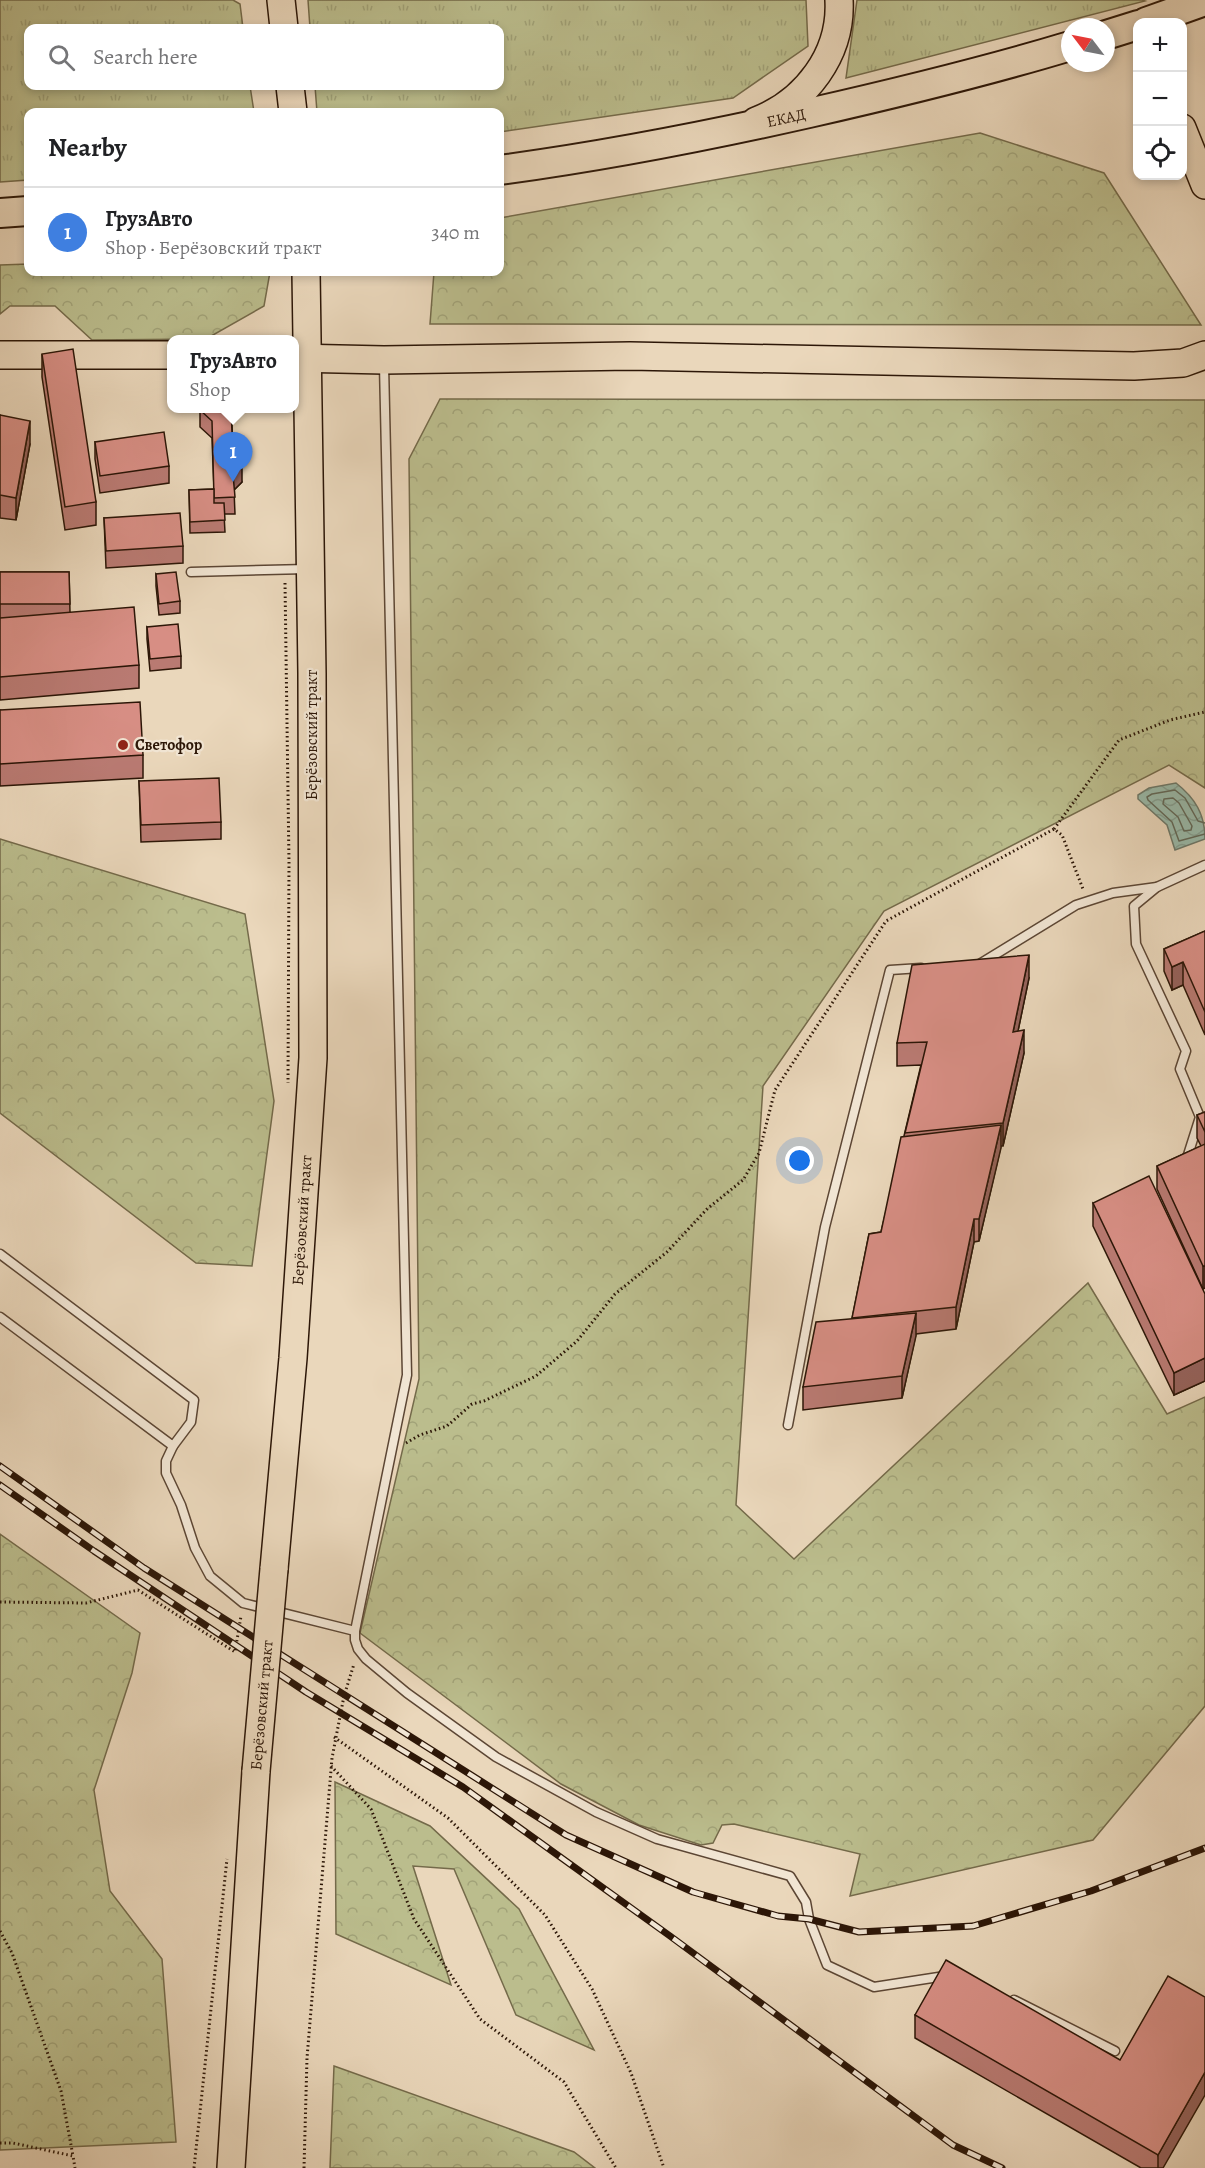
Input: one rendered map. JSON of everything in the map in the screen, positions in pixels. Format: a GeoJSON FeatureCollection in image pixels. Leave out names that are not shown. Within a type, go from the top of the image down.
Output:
{"type":"FeatureCollection","features":[{"type":"Feature","properties":{"kind":"highway"},"geometry":{"type":"LineString","coordinates":[[1157,18],[1205,1]]}},
{"type":"Feature","properties":{"kind":"highway"},"geometry":{"type":"LineString","coordinates":[[1115,32],[1133,26]]}},
{"type":"Feature","properties":{"kind":"highway","name":"ЕКАД"},"geometry":{"type":"LineString","coordinates":[[504,169],[726,132],[899,93],[1061,49]]}},
{"type":"Feature","properties":{"kind":"highway"},"geometry":{"type":"LineString","coordinates":[[0,213],[24,211]]}},
{"type":"Feature","properties":{"kind":"main road"},"geometry":{"type":"LineString","coordinates":[[282,0],[284,24]]}},
{"type":"Feature","properties":{"kind":"main road"},"geometry":{"type":"LineString","coordinates":[[726,132],[767,117],[802,93],[828,59],[840,18],[839,0]]}},
{"type":"Feature","properties":{"kind":"main road"},"geometry":{"type":"LineString","coordinates":[[290,90],[293,108]]}},
{"type":"Feature","properties":{"kind":"main road"},"geometry":{"type":"LineString","coordinates":[[1187,140],[1205,184]]}},
{"type":"Feature","properties":{"kind":"main road","name":"Берёзовский тракт"},"geometry":{"type":"LineString","coordinates":[[231,2168],[256,1771],[293,1358],[313,1058],[298,569],[301,358],[306,276]]}},
{"type":"Feature","properties":{"kind":"main road"},"geometry":{"type":"LineString","coordinates":[[0,355],[167,355]]}},
{"type":"Feature","properties":{"kind":"main road"},"geometry":{"type":"LineString","coordinates":[[301,358],[384,360],[630,356],[1134,366],[1183,363],[1205,355]]}},
{"type":"Feature","properties":{"kind":"lane"},"geometry":{"type":"LineString","coordinates":[[384,360],[407,1375],[356,1630],[355,1640],[358,1649],[366,1659],[407,1693],[496,1756],[596,1812],[657,1839],[790,1876],[806,1902],[809,1919],[827,1965],[874,1987],[946,1976],[957,1978]]}},
{"type":"Feature","properties":{"kind":"lane"},"geometry":{"type":"LineString","coordinates":[[191,572],[298,569]]}},
{"type":"Feature","properties":{"kind":"lane"},"geometry":{"type":"LineString","coordinates":[[966,966],[976,966],[1076,905],[1113,893],[1157,886],[1205,865]]}},
{"type":"Feature","properties":{"kind":"lane"},"geometry":{"type":"LineString","coordinates":[[1157,886],[1134,906],[1136,944],[1186,1051],[1180,1069],[1200,1117],[1189,1157],[1180,1161]]}},
{"type":"Feature","properties":{"kind":"lane"},"geometry":{"type":"LineString","coordinates":[[788,1425],[825,1227],[890,970],[933,968]]}},
{"type":"Feature","properties":{"kind":"lane"},"geometry":{"type":"LineString","coordinates":[[0,1254],[194,1400],[191,1422],[173,1446],[166,1461],[166,1473],[181,1505],[195,1548],[210,1576],[243,1603],[356,1630]]}},
{"type":"Feature","properties":{"kind":"lane"},"geometry":{"type":"LineString","coordinates":[[0,1317],[173,1446]]}},
{"type":"Feature","properties":{"kind":"lane"},"geometry":{"type":"LineString","coordinates":[[1010,1998],[1115,2051]]}},
{"type":"Feature","properties":{"kind":"path"},"geometry":{"type":"LineString","coordinates":[[288,1087],[289,863],[298,569]]}},
{"type":"Feature","properties":{"kind":"path"},"geometry":{"type":"LineString","coordinates":[[392,1452],[420,1435],[447,1426],[472,1404],[484,1401],[536,1376],[576,1341],[615,1294],[667,1252],[707,1209],[743,1180],[759,1153],[775,1090],[886,921],[1054,829],[1119,740],[1170,720],[1205,712]]}},
{"type":"Feature","properties":{"kind":"path"},"geometry":{"type":"LineString","coordinates":[[1054,829],[1062,835],[1088,902]]}},
{"type":"Feature","properties":{"kind":"path"},"geometry":{"type":"LineString","coordinates":[[0,1602],[86,1603],[138,1590],[235,1652],[243,1603]]}},
{"type":"Feature","properties":{"kind":"path"},"geometry":{"type":"LineString","coordinates":[[304,2168],[308,2058],[334,1737],[358,1649]]}},
{"type":"Feature","properties":{"kind":"path"},"geometry":{"type":"LineString","coordinates":[[334,1737],[448,1818],[545,1915],[592,1989],[631,2073],[664,2168]]}},
{"type":"Feature","properties":{"kind":"path"},"geometry":{"type":"LineString","coordinates":[[331,1766],[371,1809],[414,1919],[480,2019],[564,2082],[616,2168]]}},
{"type":"Feature","properties":{"kind":"path"},"geometry":{"type":"LineString","coordinates":[[194,2168],[228,1850]]}},
{"type":"Feature","properties":{"kind":"path"},"geometry":{"type":"LineString","coordinates":[[0,1931],[12,1953],[61,2091],[75,2168]]}},
{"type":"Feature","properties":{"kind":"path"},"geometry":{"type":"LineString","coordinates":[[0,2143],[13,2143],[73,2156]]}},
{"type":"Feature","properties":{"kind":"green space"},"geometry":{"type":"Polygon","coordinates":[[[0,0],[233,0],[240,4],[242,24],[24,24],[24,90],[251,90],[253,108],[24,108],[24,180],[0,182],[0,0]]]}},
{"type":"Feature","properties":{"kind":"green space"},"geometry":{"type":"Polygon","coordinates":[[[308,0],[806,0],[808,46],[733,98],[504,131],[504,108],[317,108],[315,90],[504,90],[504,24],[310,24],[308,0]]]}},
{"type":"Feature","properties":{"kind":"green space"},"geometry":{"type":"Polygon","coordinates":[[[857,0],[1145,1],[1079,18],[1061,18],[1061,23],[846,78],[857,0]]]}},
{"type":"Feature","properties":{"kind":"green space"},"geometry":{"type":"Polygon","coordinates":[[[980,133],[1104,173],[1201,325],[430,324],[434,276],[504,276],[504,217],[980,133]]]}},
{"type":"Feature","properties":{"kind":"green space"},"geometry":{"type":"Polygon","coordinates":[[[24,264],[24,276],[269,276],[264,306],[213,335],[167,335],[167,339],[92,340],[55,306],[10,306],[0,314],[0,265],[24,264]]]}},
{"type":"Feature","properties":{"kind":"green space"},"geometry":{"type":"Polygon","coordinates":[[[440,399],[1205,400],[1205,788],[1169,765],[884,911],[763,1086],[736,1505],[794,1559],[1088,1283],[1167,1414],[1205,1397],[1205,1706],[1093,1840],[850,1896],[860,1854],[734,1824],[722,1825],[713,1843],[701,1845],[639,1825],[561,1784],[360,1633],[419,1379],[409,459],[440,399]]]}},
{"type":"Feature","properties":{"kind":"green space"},"geometry":{"type":"Polygon","coordinates":[[[0,839],[245,914],[274,1101],[252,1266],[196,1263],[0,1113],[0,839]]]}},
{"type":"Feature","properties":{"kind":"green space"},"geometry":{"type":"Polygon","coordinates":[[[0,1534],[140,1633],[132,1673],[94,1790],[110,1891],[162,1959],[176,2142],[0,2150],[0,1534]]]}},
{"type":"Feature","properties":{"kind":"green space"},"geometry":{"type":"Polygon","coordinates":[[[335,1782],[430,1826],[519,1909],[594,2050],[516,2015],[454,1869],[413,1866],[451,1985],[336,1934],[335,1782]]]}},
{"type":"Feature","properties":{"kind":"green space"},"geometry":{"type":"Polygon","coordinates":[[[334,2066],[574,2152],[595,2168],[330,2168],[334,2066]]]}},
{"type":"Feature","properties":{"kind":"water"},"geometry":{"type":"Polygon","coordinates":[[[1176,783],[1198,807],[1205,830],[1205,839],[1175,850],[1167,825],[1138,799],[1138,795],[1149,788],[1176,783]]]}},
{"type":"Feature","properties":{"kind":"building"},"geometry":{"type":"Polygon","coordinates":[[[73,349],[96,502],[65,507],[42,354],[73,349]]]}},
{"type":"Feature","properties":{"kind":"building"},"geometry":{"type":"Polygon","coordinates":[[[203,413],[231,413],[233,457],[242,465],[233,474],[235,497],[214,498],[212,421],[203,413]]]}},
{"type":"Feature","properties":{"kind":"building"},"geometry":{"type":"Polygon","coordinates":[[[0,415],[30,421],[16,498],[0,495],[0,415]]]}},
{"type":"Feature","properties":{"kind":"building"},"geometry":{"type":"Polygon","coordinates":[[[164,432],[169,466],[100,476],[95,442],[164,432]]]}},
{"type":"Feature","properties":{"kind":"building"},"geometry":{"type":"Polygon","coordinates":[[[214,489],[214,503],[224,503],[225,520],[190,522],[189,490],[214,489]]]}},
{"type":"Feature","properties":{"kind":"building"},"geometry":{"type":"Polygon","coordinates":[[[180,513],[183,546],[106,551],[104,518],[180,513]]]}},
{"type":"Feature","properties":{"kind":"building"},"geometry":{"type":"Polygon","coordinates":[[[0,572],[69,572],[70,604],[0,604],[0,572]]]}},
{"type":"Feature","properties":{"kind":"building"},"geometry":{"type":"Polygon","coordinates":[[[176,572],[180,601],[159,604],[156,574],[176,572]]]}},
{"type":"Feature","properties":{"kind":"building"},"geometry":{"type":"Polygon","coordinates":[[[134,607],[139,665],[0,677],[0,618],[134,607]]]}},
{"type":"Feature","properties":{"kind":"building"},"geometry":{"type":"Polygon","coordinates":[[[178,624],[181,656],[150,659],[147,627],[178,624]]]}},
{"type":"Feature","properties":{"kind":"building"},"geometry":{"type":"Polygon","coordinates":[[[140,702],[143,755],[0,764],[0,710],[140,702]]]}},
{"type":"Feature","properties":{"kind":"building"},"geometry":{"type":"Polygon","coordinates":[[[219,778],[221,822],[141,825],[139,781],[219,778]]]}},
{"type":"Feature","properties":{"kind":"building"},"geometry":{"type":"Polygon","coordinates":[[[1205,931],[1205,1012],[1183,962],[1172,967],[1164,949],[1205,931]]]}},
{"type":"Feature","properties":{"kind":"building"},"geometry":{"type":"Polygon","coordinates":[[[1029,955],[1013,1032],[1024,1030],[1003,1123],[905,1133],[927,1042],[897,1043],[912,965],[1029,955]]]}},
{"type":"Feature","properties":{"kind":"building"},"geometry":{"type":"Polygon","coordinates":[[[1205,1112],[1205,1132],[1197,1115],[1205,1112]]]}},
{"type":"Feature","properties":{"kind":"building"},"geometry":{"type":"Polygon","coordinates":[[[1001,1125],[979,1219],[974,1219],[956,1307],[852,1318],[869,1234],[881,1232],[901,1137],[1001,1125]]]}},
{"type":"Feature","properties":{"kind":"building"},"geometry":{"type":"Polygon","coordinates":[[[1205,1144],[1205,1266],[1203,1266],[1157,1166],[1205,1144]]]}},
{"type":"Feature","properties":{"kind":"building"},"geometry":{"type":"Polygon","coordinates":[[[1149,1176],[1205,1294],[1205,1358],[1174,1373],[1093,1203],[1149,1176]]]}},
{"type":"Feature","properties":{"kind":"building"},"geometry":{"type":"Polygon","coordinates":[[[916,1313],[902,1376],[803,1387],[816,1322],[916,1313]]]}},
{"type":"Feature","properties":{"kind":"building"},"geometry":{"type":"Polygon","coordinates":[[[946,1960],[1120,2060],[1168,1976],[1205,1997],[1205,2072],[1158,2155],[915,2015],[946,1960]]]}},
{"type":"Feature","properties":{"kind":"railway"},"geometry":{"type":"LineString","coordinates":[[0,1466],[144,1568],[566,1835],[693,1892],[778,1916],[809,1919],[859,1932],[973,1926],[1091,1891],[1205,1848]]}},
{"type":"Feature","properties":{"kind":"railway"},"geometry":{"type":"LineString","coordinates":[[0,1485],[94,1551],[306,1692],[463,1787],[670,1936],[953,2145],[1002,2168]]}},
{"type":"Feature","properties":{"kind":"place","name":"ГрузАвто"},"geometry":{"type":"Point","coordinates":[233,482]}},
{"type":"Feature","properties":{"kind":"place","name":"Светофор"},"geometry":{"type":"Point","coordinates":[123,745]}}]}
